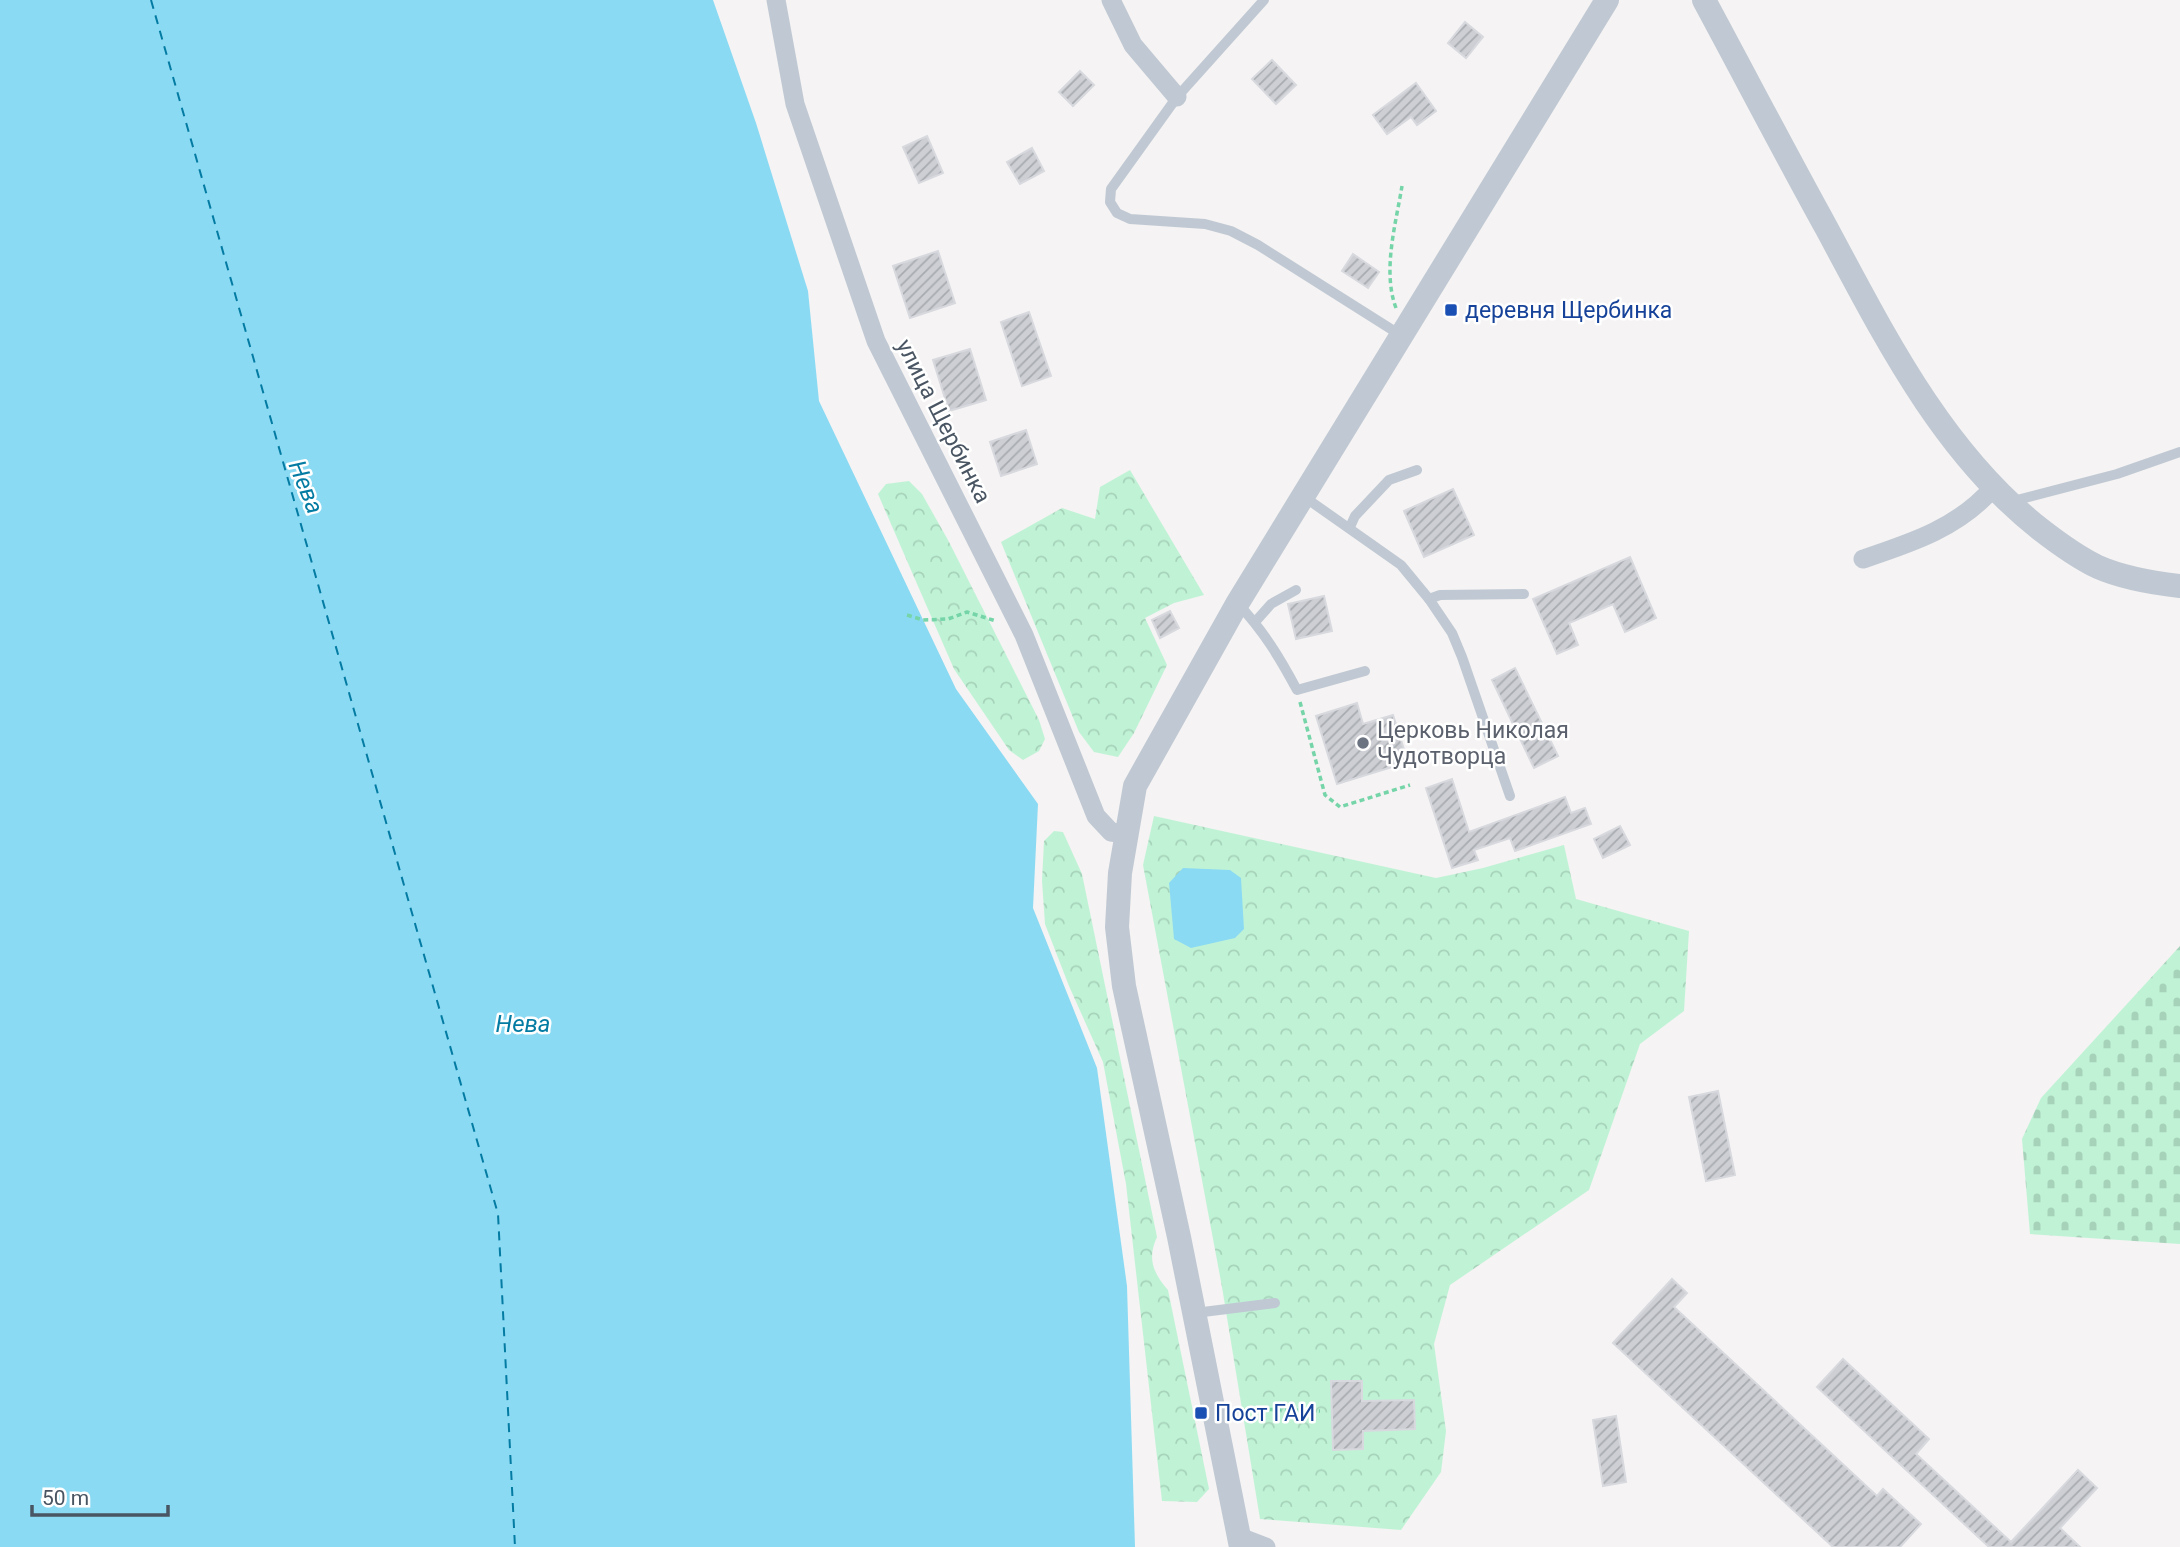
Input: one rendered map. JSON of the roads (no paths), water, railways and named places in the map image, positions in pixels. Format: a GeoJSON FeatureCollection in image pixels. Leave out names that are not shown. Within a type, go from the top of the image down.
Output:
{"type":"FeatureCollection","features":[{"type":"Feature","properties":{"kind":"street","name":"улица Щербинка"},"geometry":{"type":"LineString","coordinates":[[776,0],[795,104],[876,341],[1018,624],[1051,699],[1096,816],[1111,832],[1125,834]]}},
{"type":"Feature","properties":{"kind":"street"},"geometry":{"type":"LineString","coordinates":[[1111,0],[1133,45],[1177,97]]}},
{"type":"Feature","properties":{"kind":"street"},"geometry":{"type":"LineString","coordinates":[[1266,1547],[1240,1542],[1124,986],[1117,927],[1120,873],[1135,786],[1237,604],[1404,335],[1606,0]]}},
{"type":"Feature","properties":{"kind":"street"},"geometry":{"type":"LineString","coordinates":[[1704,0],[1863,295],[1904,367],[1950,437],[2001,495],[2054,540],[2098,567],[2144,580],[2180,586]]}},
{"type":"Feature","properties":{"kind":"street"},"geometry":{"type":"LineString","coordinates":[[1863,559],[1924,538],[2001,495]]}},
{"type":"Feature","properties":{"kind":"lane"},"geometry":{"type":"LineString","coordinates":[[1264,0],[1177,97],[1111,189],[1110,202],[1116,213],[1130,219],[1205,224],[1231,231],[1404,335]]}},
{"type":"Feature","properties":{"kind":"lane"},"geometry":{"type":"LineString","coordinates":[[2001,495],[2117,474],[2180,452]]}},
{"type":"Feature","properties":{"kind":"lane"},"geometry":{"type":"LineString","coordinates":[[1350,527],[1355,516],[1389,480],[1417,470]]}},
{"type":"Feature","properties":{"kind":"lane"},"geometry":{"type":"LineString","coordinates":[[1303,496],[1401,565],[1429,599],[1452,633],[1462,657],[1510,796]]}},
{"type":"Feature","properties":{"kind":"lane"},"geometry":{"type":"LineString","coordinates":[[1255,622],[1271,604],[1296,590]]}},
{"type":"Feature","properties":{"kind":"lane"},"geometry":{"type":"LineString","coordinates":[[1429,599],[1440,595],[1524,594]]}},
{"type":"Feature","properties":{"kind":"lane"},"geometry":{"type":"LineString","coordinates":[[1237,604],[1255,622],[1277,652],[1297,690],[1365,671]]}},
{"type":"Feature","properties":{"kind":"lane"},"geometry":{"type":"LineString","coordinates":[[1194,1313],[1275,1303]]}},
{"type":"Feature","properties":{"kind":"water","name":"Нева"},"geometry":{"type":"Polygon","coordinates":[[[0,0],[713,0],[756,123],[808,291],[819,401],[956,689],[1038,804],[1033,908],[1097,1068],[1127,1286],[1135,1547],[0,1547],[0,0]]]}},
{"type":"Feature","properties":{"kind":"water"},"geometry":{"type":"Polygon","coordinates":[[[1183,868],[1230,870],[1241,878],[1244,929],[1235,938],[1191,948],[1174,939],[1169,883],[1183,868]]]}},
{"type":"Feature","properties":{"kind":"place","name":"деревня Щербинка"},"geometry":{"type":"Point","coordinates":[1451,310]}},
{"type":"Feature","properties":{"kind":"place","name":"Церковь Николая Чудотворца"},"geometry":{"type":"Point","coordinates":[1363,743]}},
{"type":"Feature","properties":{"kind":"place","name":"Пост ГАИ"},"geometry":{"type":"Point","coordinates":[1201,1413]}}]}
